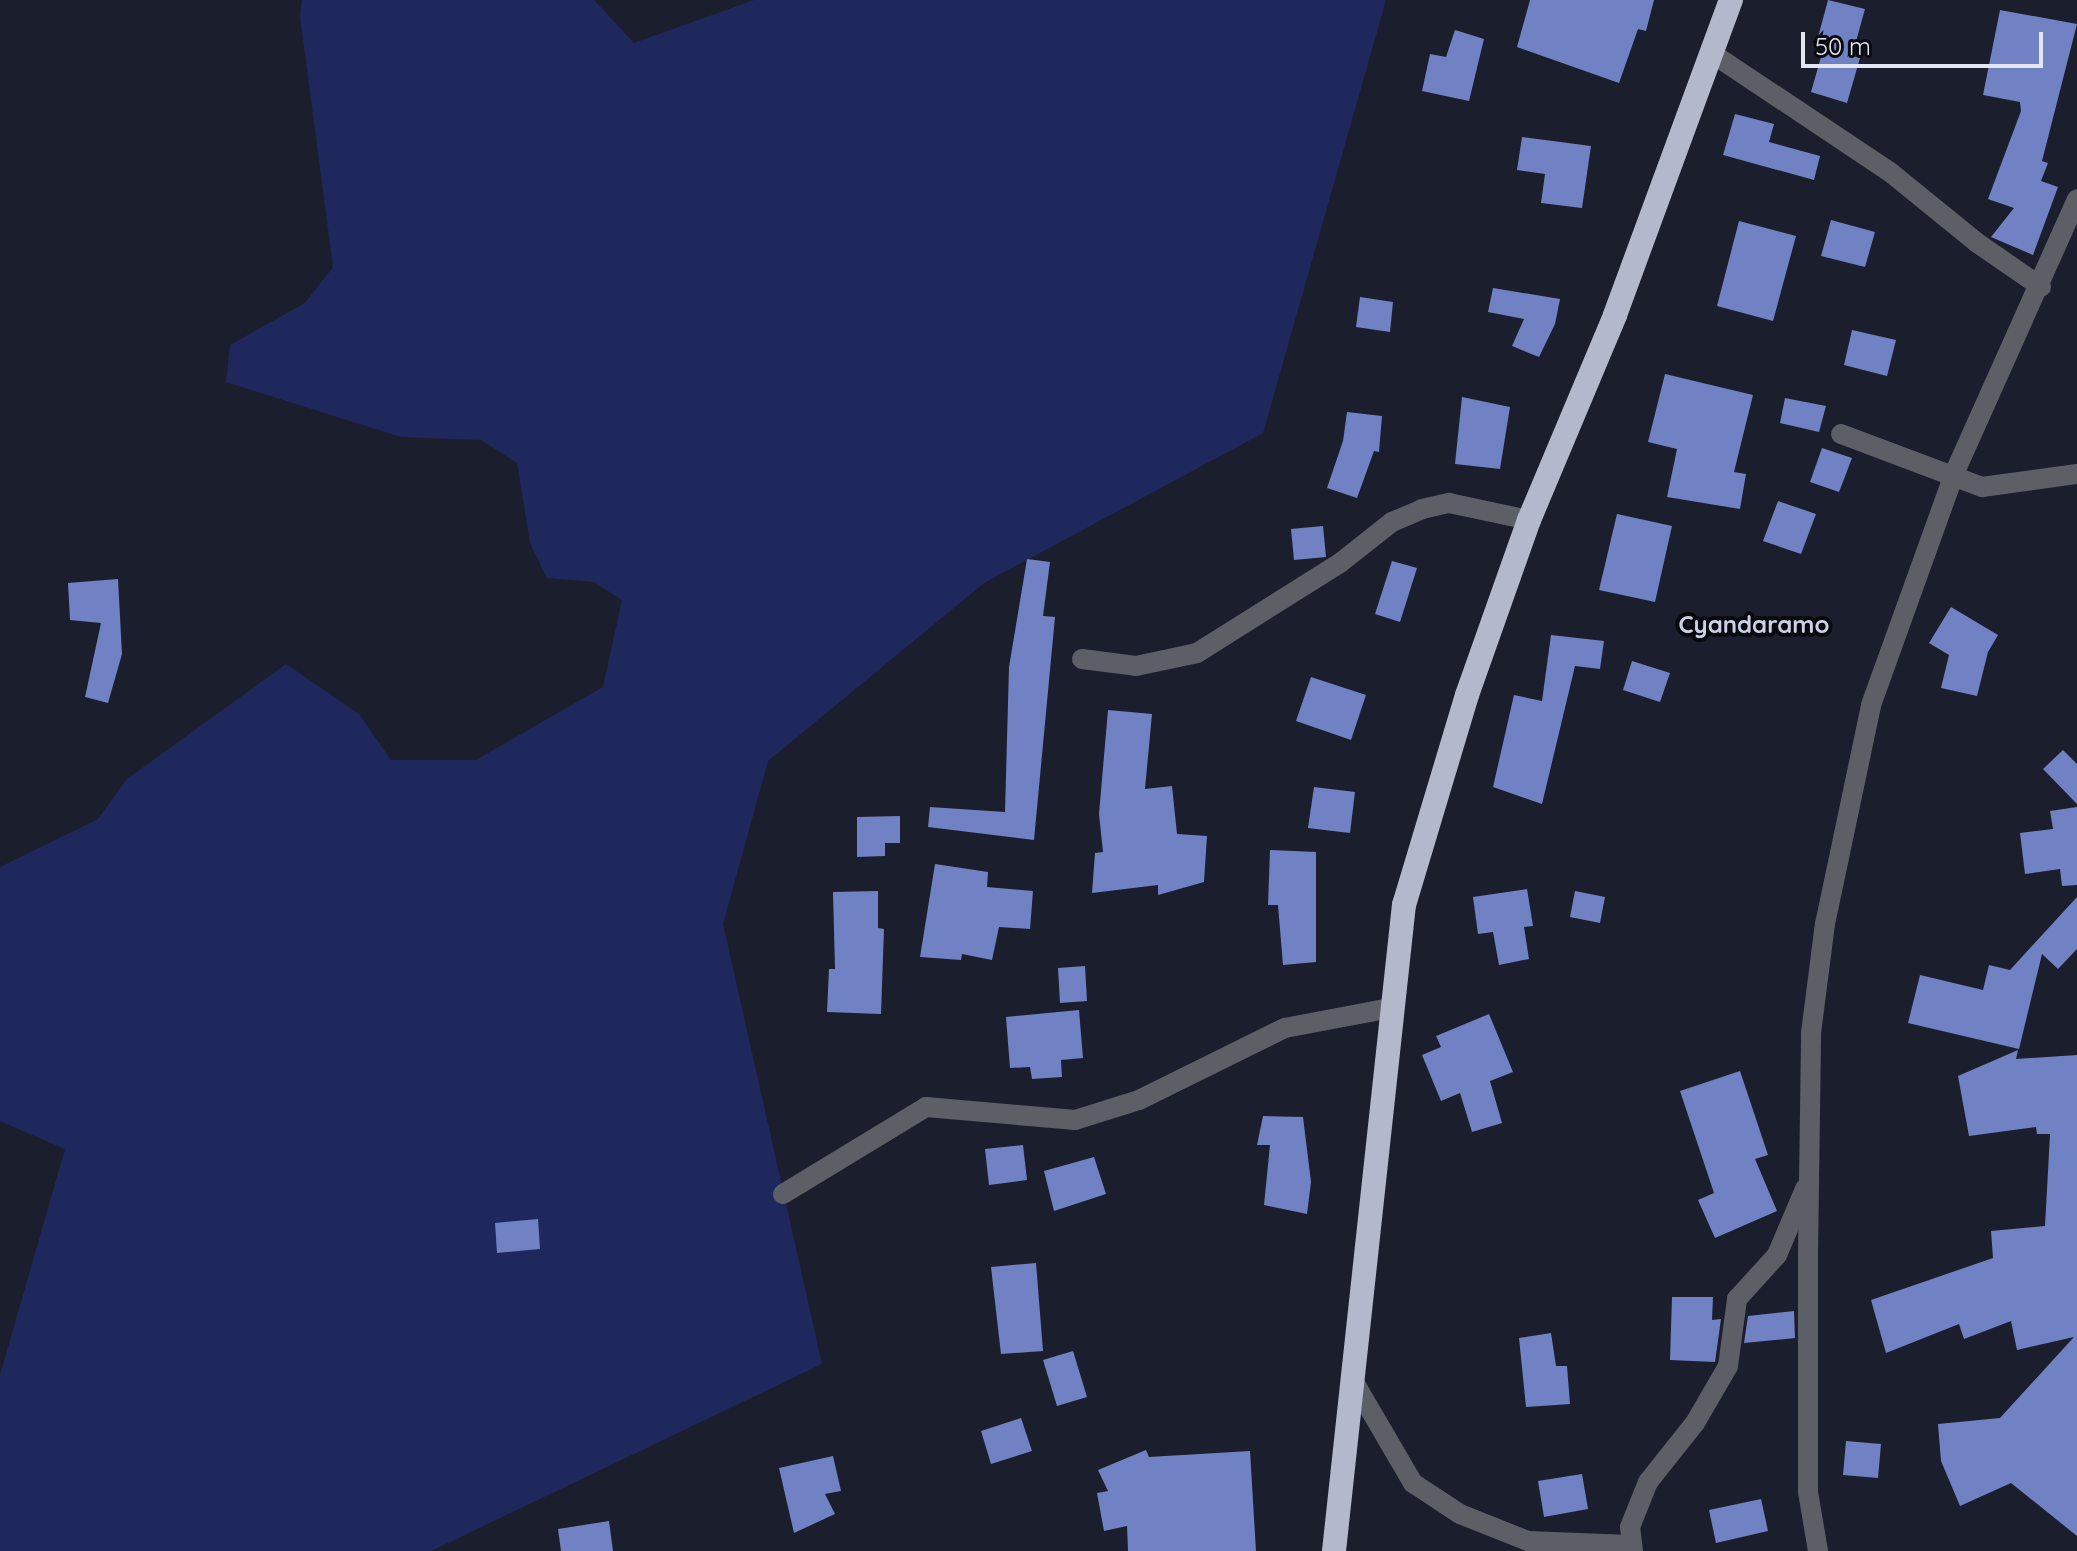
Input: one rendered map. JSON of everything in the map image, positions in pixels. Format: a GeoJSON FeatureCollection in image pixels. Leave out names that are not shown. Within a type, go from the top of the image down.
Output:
{"type":"FeatureCollection","features":[{"type":"Feature","properties":{"kind":"highway"},"geometry":{"type":"LineString","coordinates":[[1334,1551],[1404,905],[1424,829],[1529,520],[1615,315],[1731,0]]}},
{"type":"Feature","properties":{"kind":"street"},"geometry":{"type":"LineString","coordinates":[[1710,52],[1890,172],[1976,242],[2041,287]]}},
{"type":"Feature","properties":{"kind":"street"},"geometry":{"type":"LineString","coordinates":[[1818,1551],[1808,1492],[1811,1033],[1825,924],[1871,705],[1954,474],[2041,287],[2077,199]]}},
{"type":"Feature","properties":{"kind":"street"},"geometry":{"type":"LineString","coordinates":[[1841,434],[1982,487],[2077,474]]}},
{"type":"Feature","properties":{"kind":"street"},"geometry":{"type":"LineString","coordinates":[[1082,659],[1136,666],[1197,653],[1340,563],[1392,522],[1422,509],[1449,503],[1529,520]]}},
{"type":"Feature","properties":{"kind":"street"},"geometry":{"type":"LineString","coordinates":[[783,1194],[926,1107],[1075,1120],[1139,1100],[1285,1028],[1391,1008]]}},
{"type":"Feature","properties":{"kind":"street"},"geometry":{"type":"LineString","coordinates":[[1351,1377],[1413,1483],[1460,1514],[1528,1541],[1632,1548],[1630,1527],[1648,1482],[1695,1423],[1728,1366],[1737,1299],[1777,1255],[1810,1178]]}},
{"type":"Feature","properties":{"kind":"shaded area"},"geometry":{"type":"Polygon","coordinates":[[[302,0],[594,0],[634,43],[754,0],[1386,0],[1263,433],[984,583],[768,761],[723,924],[822,1364],[431,1551],[0,1551],[0,1375],[65,1149],[0,1121],[0,867],[98,819],[127,779],[286,664],[359,714],[391,760],[476,760],[603,687],[622,600],[594,582],[547,578],[530,543],[517,463],[481,440],[401,437],[226,382],[230,345],[305,303],[333,267],[300,16],[302,0]]]}},
{"type":"Feature","properties":{"kind":"building"},"geometry":{"type":"Polygon","coordinates":[[[1530,0],[1654,0],[1646,31],[1638,29],[1619,83],[1517,47],[1530,0]]]}},
{"type":"Feature","properties":{"kind":"building"},"geometry":{"type":"Polygon","coordinates":[[[1828,0],[1865,9],[1852,56],[1860,58],[1847,103],[1811,92],[1825,43],[1817,41],[1828,0]]]}},
{"type":"Feature","properties":{"kind":"building"},"geometry":{"type":"Polygon","coordinates":[[[2000,10],[2077,24],[2042,161],[2048,163],[2041,181],[2058,187],[2033,255],[1991,237],[2014,208],[1988,199],[2021,111],[2020,102],[1983,95],[2000,10]]]}},
{"type":"Feature","properties":{"kind":"building"},"geometry":{"type":"Polygon","coordinates":[[[1455,30],[1484,39],[1469,101],[1422,91],[1430,54],[1446,57],[1455,30]]]}},
{"type":"Feature","properties":{"kind":"building"},"geometry":{"type":"Polygon","coordinates":[[[1735,114],[1774,124],[1769,142],[1820,156],[1814,180],[1723,155],[1735,114]]]}},
{"type":"Feature","properties":{"kind":"building"},"geometry":{"type":"Polygon","coordinates":[[[1522,137],[1591,146],[1582,208],[1541,203],[1545,174],[1517,170],[1522,137]]]}},
{"type":"Feature","properties":{"kind":"building"},"geometry":{"type":"Polygon","coordinates":[[[1831,220],[1875,232],[1865,267],[1821,256],[1831,220]]]}},
{"type":"Feature","properties":{"kind":"building"},"geometry":{"type":"Polygon","coordinates":[[[1739,221],[1796,236],[1773,321],[1717,306],[1739,221]]]}},
{"type":"Feature","properties":{"kind":"building"},"geometry":{"type":"Polygon","coordinates":[[[1493,288],[1560,299],[1555,324],[1539,357],[1512,346],[1524,319],[1488,312],[1493,288]]]}},
{"type":"Feature","properties":{"kind":"building"},"geometry":{"type":"Polygon","coordinates":[[[1360,297],[1393,302],[1390,332],[1356,327],[1360,297]]]}},
{"type":"Feature","properties":{"kind":"building"},"geometry":{"type":"Polygon","coordinates":[[[1852,330],[1896,340],[1887,376],[1844,365],[1852,330]]]}},
{"type":"Feature","properties":{"kind":"building"},"geometry":{"type":"Polygon","coordinates":[[[1665,374],[1753,395],[1734,472],[1746,474],[1740,509],[1667,497],[1677,449],[1648,442],[1665,374]]]}},
{"type":"Feature","properties":{"kind":"building"},"geometry":{"type":"Polygon","coordinates":[[[1462,397],[1510,407],[1500,469],[1455,464],[1462,397]]]}},
{"type":"Feature","properties":{"kind":"building"},"geometry":{"type":"Polygon","coordinates":[[[1785,398],[1826,406],[1819,432],[1780,423],[1785,398]]]}},
{"type":"Feature","properties":{"kind":"building"},"geometry":{"type":"Polygon","coordinates":[[[1347,412],[1382,416],[1379,452],[1374,451],[1357,498],[1327,488],[1343,441],[1347,412]]]}},
{"type":"Feature","properties":{"kind":"building"},"geometry":{"type":"Polygon","coordinates":[[[1822,448],[1852,458],[1839,492],[1810,482],[1822,448]]]}},
{"type":"Feature","properties":{"kind":"building"},"geometry":{"type":"Polygon","coordinates":[[[1778,501],[1816,514],[1801,554],[1763,541],[1778,501]]]}},
{"type":"Feature","properties":{"kind":"building"},"geometry":{"type":"Polygon","coordinates":[[[1617,514],[1672,526],[1655,602],[1599,590],[1617,514]]]}},
{"type":"Feature","properties":{"kind":"building"},"geometry":{"type":"Polygon","coordinates":[[[1323,526],[1326,557],[1294,560],[1291,529],[1323,526]]]}},
{"type":"Feature","properties":{"kind":"building"},"geometry":{"type":"Polygon","coordinates":[[[1027,559],[1050,562],[1043,616],[1055,617],[1034,840],[928,827],[930,807],[1005,812],[1009,667],[1027,559]]]}},
{"type":"Feature","properties":{"kind":"building"},"geometry":{"type":"Polygon","coordinates":[[[1392,561],[1417,568],[1400,622],[1375,614],[1392,561]]]}},
{"type":"Feature","properties":{"kind":"building"},"geometry":{"type":"Polygon","coordinates":[[[118,579],[122,654],[108,703],[85,697],[101,623],[70,620],[68,583],[118,579]]]}},
{"type":"Feature","properties":{"kind":"building"},"geometry":{"type":"Polygon","coordinates":[[[1951,607],[1998,635],[1988,652],[1977,696],[1941,688],[1949,655],[1929,643],[1951,607]]]}},
{"type":"Feature","properties":{"kind":"building"},"geometry":{"type":"Polygon","coordinates":[[[1551,635],[1604,641],[1600,669],[1575,666],[1542,804],[1493,787],[1514,695],[1542,701],[1551,635]]]}},
{"type":"Feature","properties":{"kind":"building"},"geometry":{"type":"Polygon","coordinates":[[[1632,661],[1670,673],[1660,702],[1623,690],[1632,661]]]}},
{"type":"Feature","properties":{"kind":"building"},"geometry":{"type":"Polygon","coordinates":[[[1311,677],[1366,695],[1351,740],[1296,721],[1311,677]]]}},
{"type":"Feature","properties":{"kind":"building"},"geometry":{"type":"Polygon","coordinates":[[[1108,710],[1152,714],[1145,789],[1172,786],[1177,834],[1207,836],[1204,882],[1158,895],[1158,885],[1092,893],[1095,853],[1103,852],[1099,814],[1108,710]]]}},
{"type":"Feature","properties":{"kind":"building"},"geometry":{"type":"Polygon","coordinates":[[[2063,750],[2077,764],[2077,804],[2043,769],[2063,750]]]}},
{"type":"Feature","properties":{"kind":"building"},"geometry":{"type":"Polygon","coordinates":[[[1314,787],[1355,792],[1350,833],[1308,828],[1314,787]]]}},
{"type":"Feature","properties":{"kind":"building"},"geometry":{"type":"Polygon","coordinates":[[[2077,807],[2077,885],[2062,886],[2060,869],[2025,874],[2020,833],[2053,829],[2050,811],[2077,807]]]}},
{"type":"Feature","properties":{"kind":"building"},"geometry":{"type":"Polygon","coordinates":[[[900,816],[900,843],[885,843],[885,856],[857,857],[857,817],[900,816]]]}},
{"type":"Feature","properties":{"kind":"building"},"geometry":{"type":"Polygon","coordinates":[[[1270,850],[1316,852],[1316,962],[1283,965],[1278,905],[1268,905],[1270,850]]]}},
{"type":"Feature","properties":{"kind":"building"},"geometry":{"type":"Polygon","coordinates":[[[935,864],[988,872],[987,887],[1033,891],[1030,929],[999,927],[992,960],[962,954],[961,960],[920,957],[935,864]]]}},
{"type":"Feature","properties":{"kind":"building"},"geometry":{"type":"Polygon","coordinates":[[[1527,889],[1533,926],[1524,927],[1529,959],[1499,965],[1493,932],[1478,934],[1473,897],[1527,889]]]}},
{"type":"Feature","properties":{"kind":"building"},"geometry":{"type":"Polygon","coordinates":[[[878,891],[878,928],[884,929],[881,1014],[827,1012],[829,969],[835,969],[833,892],[878,891]]]}},
{"type":"Feature","properties":{"kind":"building"},"geometry":{"type":"Polygon","coordinates":[[[1575,891],[1605,897],[1600,923],[1570,917],[1575,891]]]}},
{"type":"Feature","properties":{"kind":"building"},"geometry":{"type":"Polygon","coordinates":[[[2077,897],[2077,949],[2058,969],[2042,954],[2019,1049],[1908,1023],[1920,975],[1983,990],[1989,965],[2010,970],[2077,897]]]}},
{"type":"Feature","properties":{"kind":"building"},"geometry":{"type":"Polygon","coordinates":[[[1085,966],[1087,1001],[1060,1003],[1058,968],[1085,966]]]}},
{"type":"Feature","properties":{"kind":"building"},"geometry":{"type":"Polygon","coordinates":[[[1079,1010],[1083,1058],[1061,1060],[1062,1077],[1032,1079],[1030,1067],[1010,1068],[1006,1017],[1079,1010]]]}},
{"type":"Feature","properties":{"kind":"building"},"geometry":{"type":"Polygon","coordinates":[[[1489,1014],[1513,1072],[1490,1081],[1502,1123],[1472,1132],[1460,1093],[1441,1101],[1422,1055],[1441,1047],[1436,1036],[1489,1014]]]}},
{"type":"Feature","properties":{"kind":"building"},"geometry":{"type":"Polygon","coordinates":[[[2018,1050],[2016,1059],[2077,1055],[2077,1536],[2011,1483],[1960,1506],[1941,1461],[1938,1424],[2000,1418],[2074,1337],[2017,1350],[2011,1321],[1964,1339],[1959,1324],[1886,1353],[1871,1300],[1993,1258],[1991,1231],[2045,1226],[2050,1134],[2037,1134],[2036,1127],[1969,1136],[1958,1076],[2018,1050]]]}},
{"type":"Feature","properties":{"kind":"building"},"geometry":{"type":"Polygon","coordinates":[[[1740,1071],[1768,1155],[1755,1159],[1777,1211],[1715,1238],[1698,1200],[1714,1193],[1680,1091],[1740,1071]]]}},
{"type":"Feature","properties":{"kind":"building"},"geometry":{"type":"Polygon","coordinates":[[[1263,1116],[1303,1117],[1311,1182],[1307,1214],[1264,1205],[1270,1145],[1257,1145],[1263,1116]]]}},
{"type":"Feature","properties":{"kind":"building"},"geometry":{"type":"Polygon","coordinates":[[[1023,1145],[1027,1180],[989,1185],[985,1149],[1023,1145]]]}},
{"type":"Feature","properties":{"kind":"building"},"geometry":{"type":"Polygon","coordinates":[[[1094,1157],[1106,1194],[1054,1211],[1044,1171],[1094,1157]]]}},
{"type":"Feature","properties":{"kind":"building"},"geometry":{"type":"Polygon","coordinates":[[[538,1219],[540,1249],[497,1253],[495,1223],[538,1219]]]}},
{"type":"Feature","properties":{"kind":"building"},"geometry":{"type":"Polygon","coordinates":[[[1036,1263],[1043,1351],[1001,1354],[991,1267],[1036,1263]]]}},
{"type":"Feature","properties":{"kind":"building"},"geometry":{"type":"Polygon","coordinates":[[[1672,1297],[1713,1297],[1712,1320],[1721,1319],[1715,1362],[1670,1360],[1672,1297]]]}},
{"type":"Feature","properties":{"kind":"building"},"geometry":{"type":"Polygon","coordinates":[[[1794,1311],[1795,1338],[1744,1343],[1748,1316],[1794,1311]]]}},
{"type":"Feature","properties":{"kind":"building"},"geometry":{"type":"Polygon","coordinates":[[[1551,1333],[1556,1366],[1567,1366],[1570,1404],[1526,1407],[1519,1338],[1551,1333]]]}},
{"type":"Feature","properties":{"kind":"building"},"geometry":{"type":"Polygon","coordinates":[[[1073,1351],[1087,1397],[1057,1406],[1043,1360],[1073,1351]]]}},
{"type":"Feature","properties":{"kind":"building"},"geometry":{"type":"Polygon","coordinates":[[[1021,1418],[1032,1451],[991,1464],[981,1431],[1021,1418]]]}},
{"type":"Feature","properties":{"kind":"building"},"geometry":{"type":"Polygon","coordinates":[[[1846,1441],[1881,1444],[1878,1478],[1843,1475],[1846,1441]]]}},
{"type":"Feature","properties":{"kind":"building"},"geometry":{"type":"Polygon","coordinates":[[[1146,1450],[1149,1457],[1250,1451],[1256,1551],[1128,1551],[1127,1526],[1104,1531],[1097,1493],[1108,1491],[1098,1470],[1146,1450]]]}},
{"type":"Feature","properties":{"kind":"building"},"geometry":{"type":"Polygon","coordinates":[[[833,1456],[841,1491],[825,1494],[835,1514],[794,1533],[779,1468],[833,1456]]]}},
{"type":"Feature","properties":{"kind":"building"},"geometry":{"type":"Polygon","coordinates":[[[1582,1474],[1588,1509],[1544,1517],[1538,1481],[1582,1474]]]}},
{"type":"Feature","properties":{"kind":"building"},"geometry":{"type":"Polygon","coordinates":[[[1761,1499],[1768,1531],[1716,1543],[1709,1510],[1761,1499]]]}},
{"type":"Feature","properties":{"kind":"building"},"geometry":{"type":"Polygon","coordinates":[[[609,1521],[613,1551],[561,1551],[558,1529],[609,1521]]]}},
{"type":"Feature","properties":{"kind":"district","name":"Cyandaramo"},"geometry":{"type":"Point","coordinates":[1754,625]}}]}
